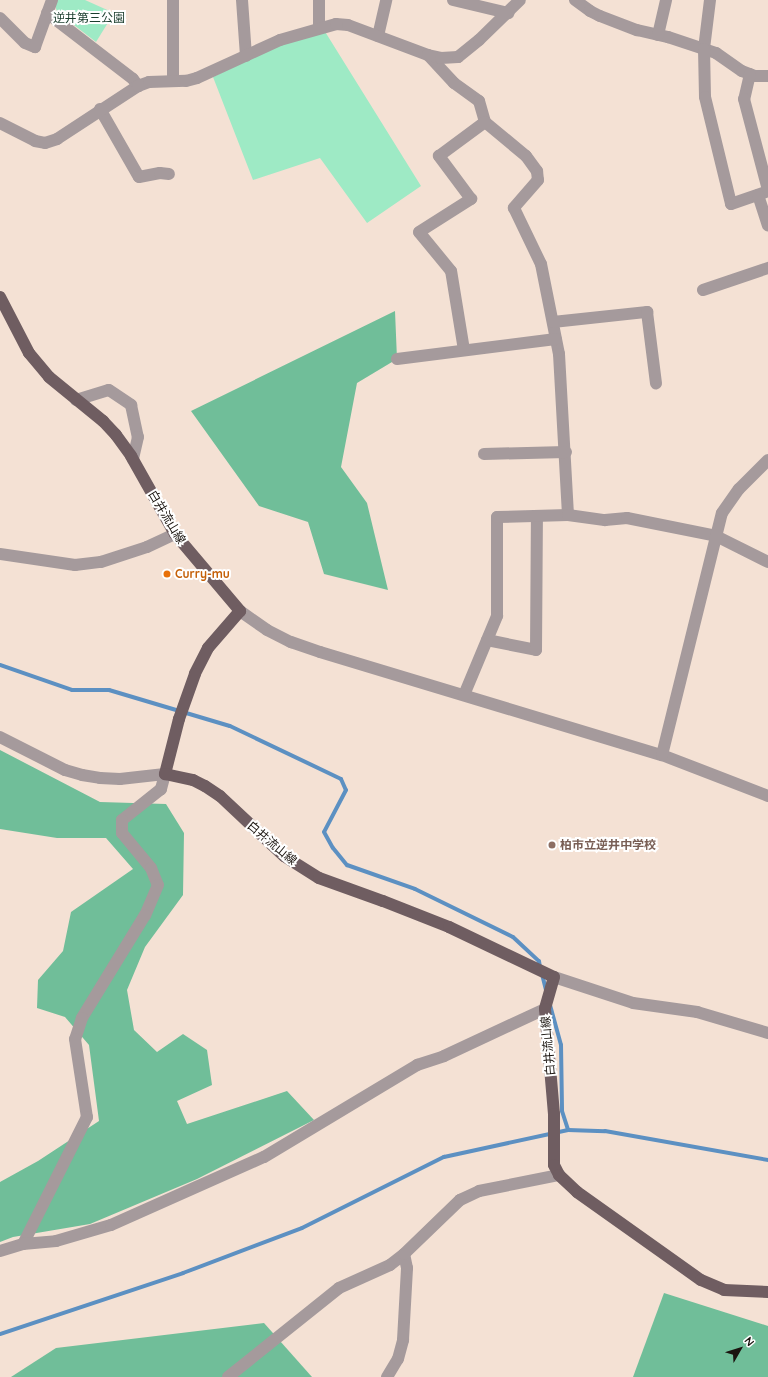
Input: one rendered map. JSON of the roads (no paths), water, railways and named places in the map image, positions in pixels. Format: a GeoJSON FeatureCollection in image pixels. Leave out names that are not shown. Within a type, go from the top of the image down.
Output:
{"type":"FeatureCollection","features":[{"type":"Feature","properties":{"kind":"main road","name":"白井流山線"},"geometry":{"type":"LineString","coordinates":[[0,297],[17,334],[29,353],[49,377],[103,421],[116,435],[134,459],[175,534],[213,581],[240,611]]}},
{"type":"Feature","properties":{"kind":"main road"},"geometry":{"type":"LineString","coordinates":[[165,774],[179,719],[195,674],[208,648],[240,611]]}},
{"type":"Feature","properties":{"kind":"main road","name":"白井流山線"},"geometry":{"type":"LineString","coordinates":[[165,774],[193,780],[210,789],[220,796],[284,856],[319,878],[383,900],[449,926],[554,977],[545,1009],[554,1114],[554,1165],[559,1175]]}},
{"type":"Feature","properties":{"kind":"main road"},"geometry":{"type":"LineString","coordinates":[[559,1175],[577,1192],[701,1280],[724,1290],[768,1292]]}},
{"type":"Feature","properties":{"kind":"street"},"geometry":{"type":"LineString","coordinates":[[0,18],[25,43],[35,47],[52,0]]}},
{"type":"Feature","properties":{"kind":"street"},"geometry":{"type":"LineString","coordinates":[[172,0],[173,81]]}},
{"type":"Feature","properties":{"kind":"street"},"geometry":{"type":"LineString","coordinates":[[242,0],[246,56]]}},
{"type":"Feature","properties":{"kind":"street"},"geometry":{"type":"LineString","coordinates":[[319,0],[319,28]]}},
{"type":"Feature","properties":{"kind":"street"},"geometry":{"type":"LineString","coordinates":[[378,36],[386,0]]}},
{"type":"Feature","properties":{"kind":"street"},"geometry":{"type":"LineString","coordinates":[[453,0],[508,13]]}},
{"type":"Feature","properties":{"kind":"street"},"geometry":{"type":"LineString","coordinates":[[0,123],[35,141],[45,143],[57,139],[100,109],[138,86],[149,82],[186,82],[280,40],[336,24],[348,25],[441,58],[458,57],[479,40],[520,0]]}},
{"type":"Feature","properties":{"kind":"street"},"geometry":{"type":"LineString","coordinates":[[575,0],[600,16],[637,30],[716,53],[742,71],[750,74],[768,76]]}},
{"type":"Feature","properties":{"kind":"street"},"geometry":{"type":"LineString","coordinates":[[658,35],[666,0]]}},
{"type":"Feature","properties":{"kind":"street"},"geometry":{"type":"LineString","coordinates":[[710,0],[704,49],[705,97],[731,204],[765,192]]}},
{"type":"Feature","properties":{"kind":"street"},"geometry":{"type":"LineString","coordinates":[[47,13],[133,79],[138,86]]}},
{"type":"Feature","properties":{"kind":"street"},"geometry":{"type":"LineString","coordinates":[[428,54],[454,83],[479,101],[485,122],[526,156],[537,171],[538,180],[514,208],[540,264],[559,354],[566,452],[568,515]]}},
{"type":"Feature","properties":{"kind":"street"},"geometry":{"type":"LineString","coordinates":[[750,74],[744,99],[765,192],[768,225]]}},
{"type":"Feature","properties":{"kind":"street"},"geometry":{"type":"LineString","coordinates":[[100,109],[140,177],[160,173],[169,174]]}},
{"type":"Feature","properties":{"kind":"street"},"geometry":{"type":"LineString","coordinates":[[464,350],[451,271],[419,232],[471,199],[439,156],[485,122]]}},
{"type":"Feature","properties":{"kind":"street"},"geometry":{"type":"LineString","coordinates":[[703,290],[768,268]]}},
{"type":"Feature","properties":{"kind":"street"},"geometry":{"type":"LineString","coordinates":[[553,322],[647,312],[656,383]]}},
{"type":"Feature","properties":{"kind":"street"},"geometry":{"type":"LineString","coordinates":[[397,359],[556,340]]}},
{"type":"Feature","properties":{"kind":"street"},"geometry":{"type":"LineString","coordinates":[[76,400],[108,390],[131,405],[138,437],[134,459]]}},
{"type":"Feature","properties":{"kind":"street"},"geometry":{"type":"LineString","coordinates":[[484,454],[566,452]]}},
{"type":"Feature","properties":{"kind":"street"},"geometry":{"type":"LineString","coordinates":[[662,755],[722,513],[739,489],[768,460]]}},
{"type":"Feature","properties":{"kind":"street"},"geometry":{"type":"LineString","coordinates":[[464,695],[497,616],[497,517],[568,515],[605,520],[627,518],[716,536],[768,562]]}},
{"type":"Feature","properties":{"kind":"street"},"geometry":{"type":"LineString","coordinates":[[487,640],[536,650],[537,516]]}},
{"type":"Feature","properties":{"kind":"street"},"geometry":{"type":"LineString","coordinates":[[0,554],[75,565],[101,562],[147,547],[175,534]]}},
{"type":"Feature","properties":{"kind":"street"},"geometry":{"type":"LineString","coordinates":[[240,611],[267,630],[291,642],[662,755],[768,796]]}},
{"type":"Feature","properties":{"kind":"street"},"geometry":{"type":"LineString","coordinates":[[0,737],[65,770],[82,775],[120,779],[165,774],[161,789],[122,820],[122,832],[151,868],[158,885],[145,915],[82,1018],[75,1039],[87,1117],[23,1244]]}},
{"type":"Feature","properties":{"kind":"street"},"geometry":{"type":"LineString","coordinates":[[554,977],[633,1003],[697,1012],[768,1033]]}},
{"type":"Feature","properties":{"kind":"street"},"geometry":{"type":"LineString","coordinates":[[0,1251],[23,1244],[56,1241],[111,1225],[264,1157],[417,1065],[444,1056],[545,1009]]}},
{"type":"Feature","properties":{"kind":"street"},"geometry":{"type":"LineString","coordinates":[[228,1377],[339,1288],[390,1265],[404,1254],[460,1200],[479,1191],[559,1175]]}},
{"type":"Feature","properties":{"kind":"street"},"geometry":{"type":"LineString","coordinates":[[387,1377],[398,1359],[403,1340],[407,1268],[404,1254]]}},
{"type":"Feature","properties":{"kind":"waterway"},"geometry":{"type":"LineString","coordinates":[[0,665],[72,690],[109,690],[230,726],[341,779],[346,790],[324,832],[333,848],[347,865],[415,889],[513,937],[539,961],[540,967]]}},
{"type":"Feature","properties":{"kind":"waterway"},"geometry":{"type":"LineString","coordinates":[[542,974],[546,990]]}},
{"type":"Feature","properties":{"kind":"waterway"},"geometry":{"type":"LineString","coordinates":[[550,1005],[561,1045],[562,1111],[568,1130]]}},
{"type":"Feature","properties":{"kind":"waterway"},"geometry":{"type":"LineString","coordinates":[[0,1334],[183,1273],[302,1228],[444,1157],[568,1130],[605,1131],[768,1160]]}},
{"type":"Feature","properties":{"kind":"place","name":"Curry-mu"},"geometry":{"type":"Point","coordinates":[167,574]}},
{"type":"Feature","properties":{"kind":"place","name":"柏市立逆井中学校"},"geometry":{"type":"Point","coordinates":[552,845]}},
{"type":"Feature","properties":{"kind":"park label","name":"逆井第三公園"},"geometry":{"type":"Point","coordinates":[89,18]}}]}
